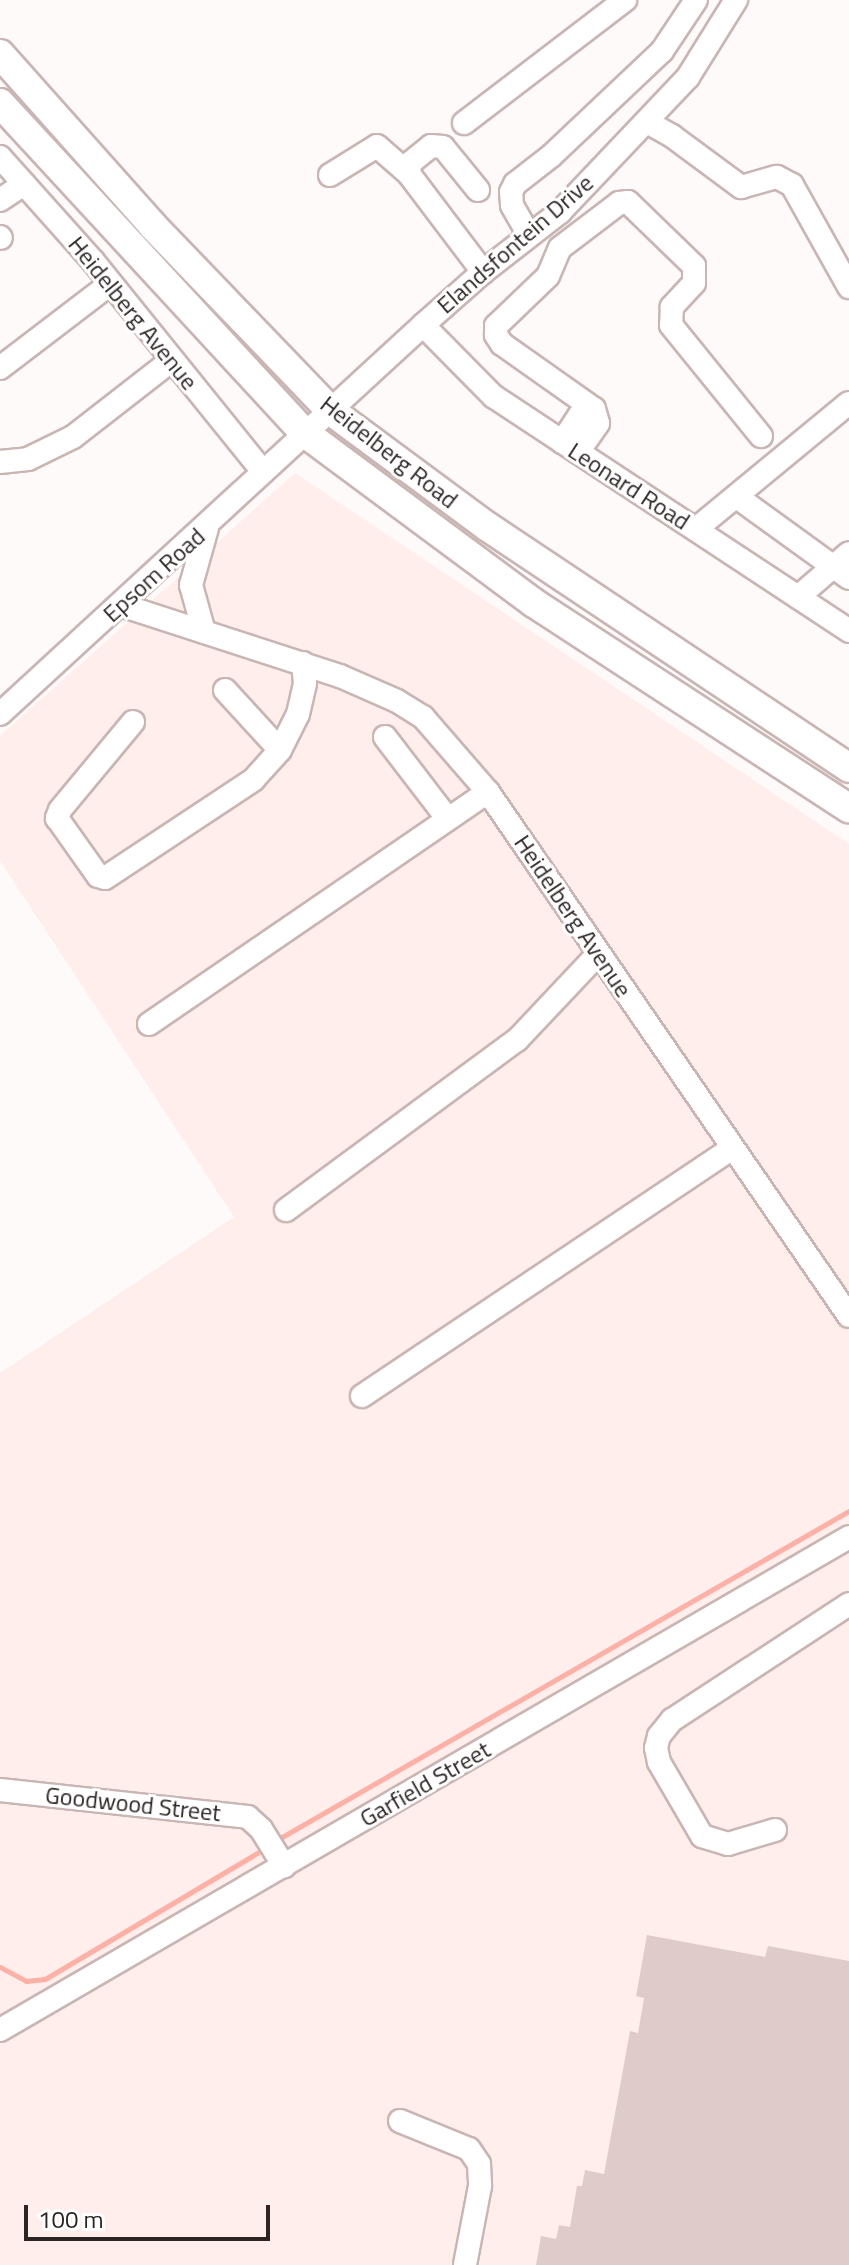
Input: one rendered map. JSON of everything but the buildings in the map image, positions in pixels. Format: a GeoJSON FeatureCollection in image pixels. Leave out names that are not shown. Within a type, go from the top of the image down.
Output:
{"type":"FeatureCollection","features":[{"type":"Feature","properties":{"kind":"main road","name":"Heidelberg Road"},"geometry":{"type":"LineString","coordinates":[[0,54],[153,226],[331,411],[488,527],[849,768]]}},
{"type":"Feature","properties":{"kind":"main road","name":"Heidelberg Road"},"geometry":{"type":"LineString","coordinates":[[0,103],[305,433],[534,603],[849,808]]}},
{"type":"Feature","properties":{"kind":"street"},"geometry":{"type":"LineString","coordinates":[[464,123],[625,0]]}},
{"type":"Feature","properties":{"kind":"street"},"geometry":{"type":"LineString","coordinates":[[529,235],[512,205],[511,192],[515,184],[551,156],[662,51],[696,0]]}},
{"type":"Feature","properties":{"kind":"street","name":"Elandsfontein Drive"},"geometry":{"type":"LineString","coordinates":[[305,433],[483,272],[560,212],[688,77],[736,0]]}},
{"type":"Feature","properties":{"kind":"street"},"geometry":{"type":"LineString","coordinates":[[647,122],[672,136],[741,187],[777,177],[792,185],[849,287]]}},
{"type":"Feature","properties":{"kind":"street"},"geometry":{"type":"LineString","coordinates":[[409,174],[410,163],[437,145],[478,190]]}},
{"type":"Feature","properties":{"kind":"street"},"geometry":{"type":"LineString","coordinates":[[330,175],[377,146],[409,174],[483,272]]}},
{"type":"Feature","properties":{"kind":"street","name":"Heidelberg Avenue"},"geometry":{"type":"LineString","coordinates":[[0,157],[110,284],[263,472]]}},
{"type":"Feature","properties":{"kind":"street"},"geometry":{"type":"LineString","coordinates":[[0,200],[24,184]]}},
{"type":"Feature","properties":{"kind":"street"},"geometry":{"type":"LineString","coordinates":[[570,447],[587,404],[502,344],[496,335],[496,326],[548,276],[560,248],[619,203],[628,202],[694,266],[694,283],[672,307],[671,325],[761,436]]}},
{"type":"Feature","properties":{"kind":"street"},"geometry":{"type":"LineString","coordinates":[[0,368],[110,284]]}},
{"type":"Feature","properties":{"kind":"street","name":"Leonard Road"},"geometry":{"type":"LineString","coordinates":[[423,325],[493,396],[849,631]]}},
{"type":"Feature","properties":{"kind":"street"},"geometry":{"type":"LineString","coordinates":[[0,462],[28,459],[73,437],[172,360]]}},
{"type":"Feature","properties":{"kind":"street"},"geometry":{"type":"LineString","coordinates":[[696,529],[849,403]]}},
{"type":"Feature","properties":{"kind":"street","name":"Epsom Road"},"geometry":{"type":"LineString","coordinates":[[0,714],[207,527],[305,433]]}},
{"type":"Feature","properties":{"kind":"street"},"geometry":{"type":"LineString","coordinates":[[737,497],[840,573]]}},
{"type":"Feature","properties":{"kind":"street"},"geometry":{"type":"LineString","coordinates":[[204,632],[191,585],[207,527]]}},
{"type":"Feature","properties":{"kind":"street"},"geometry":{"type":"LineString","coordinates":[[798,597],[840,573],[849,553]]}},
{"type":"Feature","properties":{"kind":"street","name":"Heidelberg Avenue"},"geometry":{"type":"LineString","coordinates":[[121,605],[303,663],[397,701],[423,717],[488,792],[849,1316]]}},
{"type":"Feature","properties":{"kind":"street"},"geometry":{"type":"LineString","coordinates":[[133,722],[60,810],[57,818],[59,826],[98,876],[105,878],[253,780],[280,750],[298,714],[305,683],[303,663]]}},
{"type":"Feature","properties":{"kind":"street"},"geometry":{"type":"LineString","coordinates":[[225,690],[280,750]]}},
{"type":"Feature","properties":{"kind":"street"},"geometry":{"type":"LineString","coordinates":[[385,737],[448,819]]}},
{"type":"Feature","properties":{"kind":"street"},"geometry":{"type":"LineString","coordinates":[[149,1024],[488,792]]}},
{"type":"Feature","properties":{"kind":"street"},"geometry":{"type":"LineString","coordinates":[[286,1210],[517,1040],[598,954]]}},
{"type":"Feature","properties":{"kind":"street"},"geometry":{"type":"LineString","coordinates":[[362,1396],[732,1148]]}},
{"type":"Feature","properties":{"kind":"street","name":"Garfield Street"},"geometry":{"type":"LineString","coordinates":[[0,2030],[846,1543]]}},
{"type":"Feature","properties":{"kind":"street"},"geometry":{"type":"LineString","coordinates":[[775,1830],[728,1844],[702,1836],[659,1762],[656,1748],[659,1736],[672,1720],[849,1604]]}},
{"type":"Feature","properties":{"kind":"street","name":"Goodwood Street"},"geometry":{"type":"LineString","coordinates":[[0,1790],[248,1817],[261,1829],[284,1866]]}},
{"type":"Feature","properties":{"kind":"street"},"geometry":{"type":"LineString","coordinates":[[400,2121],[469,2149],[479,2164],[480,2186],[465,2265]]}},
{"type":"Feature","properties":{"kind":"shaded area"},"geometry":{"type":"Polygon","coordinates":[[[295,473],[849,844],[849,2265],[0,2265],[0,1373],[234,1217],[0,861],[0,736],[295,473]]]}},
{"type":"Feature","properties":{"kind":"waterway"},"geometry":{"type":"LineString","coordinates":[[275,1841],[849,1511]]}},
{"type":"Feature","properties":{"kind":"waterway"},"geometry":{"type":"LineString","coordinates":[[0,1967],[26,1981],[45,1979],[267,1847]]}}]}
